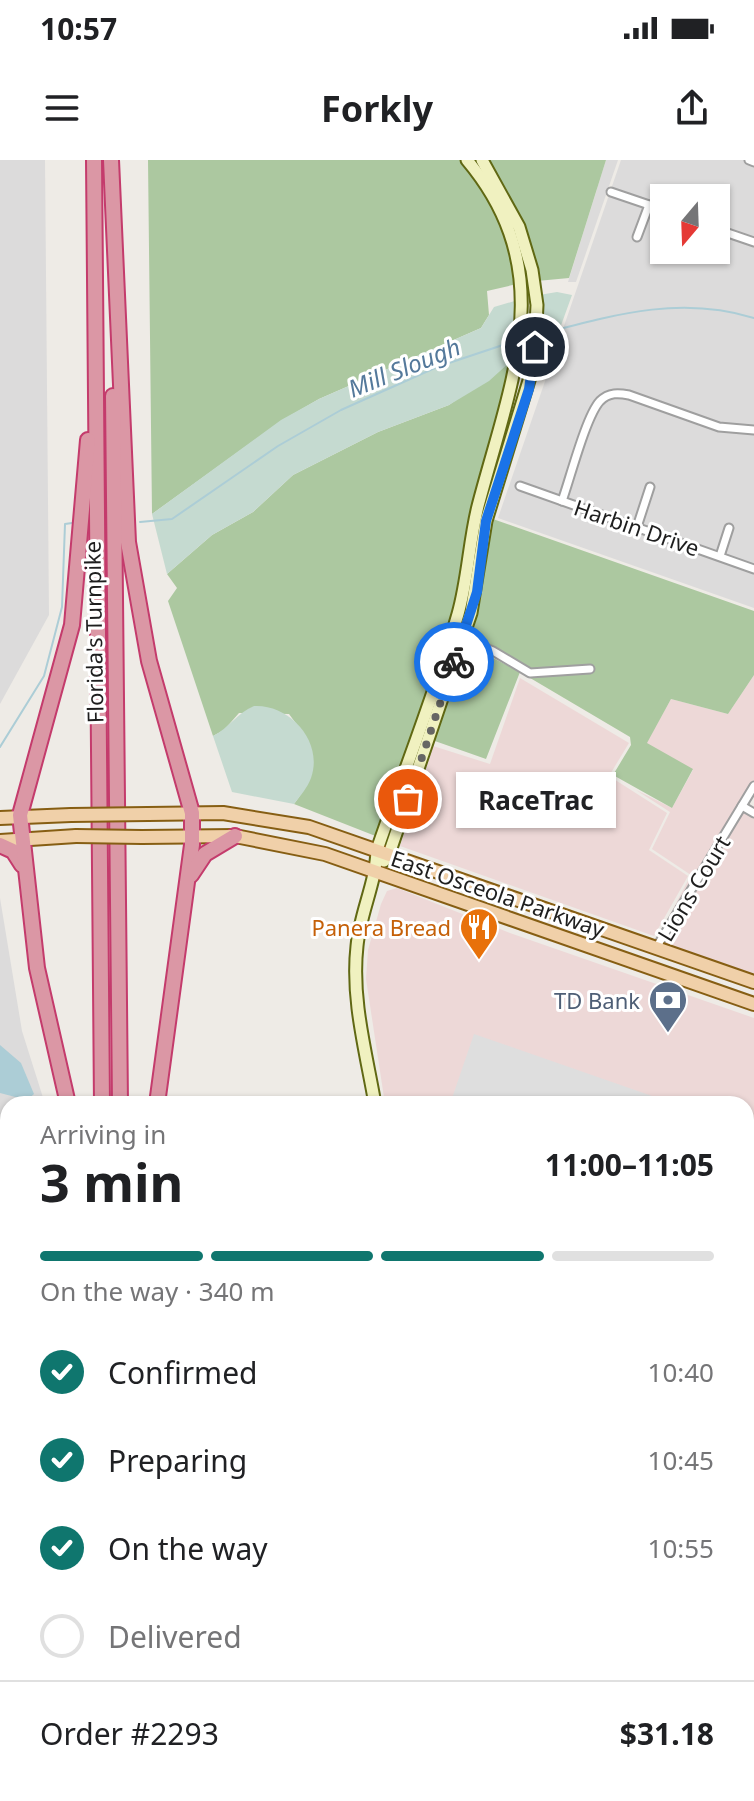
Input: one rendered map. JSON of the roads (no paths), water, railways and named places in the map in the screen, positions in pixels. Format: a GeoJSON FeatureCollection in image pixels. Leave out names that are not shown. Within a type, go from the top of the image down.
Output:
{"type":"FeatureCollection","features":[{"type":"Feature","properties":{"kind":"highway","name":"Florida's Turnpike"},"geometry":{"type":"LineString","coordinates":[[94,160],[102,1096]]}},
{"type":"Feature","properties":{"kind":"highway","name":"Florida's Turnpike"},"geometry":{"type":"LineString","coordinates":[[111,160],[120,1096]]}},
{"type":"Feature","properties":{"kind":"highway"},"geometry":{"type":"LineString","coordinates":[[111,160],[128,542],[149,661],[192,813],[192,836],[158,1096]]}},
{"type":"Feature","properties":{"kind":"highway"},"geometry":{"type":"LineString","coordinates":[[66,1096],[37,968],[20,815],[72,625],[96,360]]}},
{"type":"Feature","properties":{"kind":"highway"},"geometry":{"type":"LineString","coordinates":[[186,886],[205,854],[235,836]]}},
{"type":"Feature","properties":{"kind":"highway"},"geometry":{"type":"LineString","coordinates":[[0,843],[13,851],[25,869]]}},
{"type":"Feature","properties":{"kind":"main road","name":"East Osceola Parkway"},"geometry":{"type":"LineString","coordinates":[[0,818],[20,815],[192,813],[239,814],[285,821],[383,852],[754,982]]}},
{"type":"Feature","properties":{"kind":"main road","name":"East Osceola Parkway"},"geometry":{"type":"LineString","coordinates":[[0,843],[76,836],[235,836],[288,845],[376,871],[754,1004]]}},
{"type":"Feature","properties":{"kind":"street"},"geometry":{"type":"LineString","coordinates":[[457,636],[477,509],[519,356],[522,311],[517,256],[500,212],[467,160]]}},
{"type":"Feature","properties":{"kind":"street"},"geometry":{"type":"LineString","coordinates":[[374,1096],[355,975],[362,916],[457,636],[477,592],[486,521],[529,389],[537,305],[519,227],[482,160]]}},
{"type":"Feature","properties":{"kind":"street"},"geometry":{"type":"LineString","coordinates":[[611,192],[649,205],[637,237]]}},
{"type":"Feature","properties":{"kind":"street"},"geometry":{"type":"LineString","coordinates":[[730,234],[754,242]]}},
{"type":"Feature","properties":{"kind":"street"},"geometry":{"type":"LineString","coordinates":[[562,501],[594,411],[606,396],[616,393],[629,395],[719,427],[754,430]]}},
{"type":"Feature","properties":{"kind":"street","name":"Harbin Drive"},"geometry":{"type":"LineString","coordinates":[[520,486],[754,569]]}},
{"type":"Feature","properties":{"kind":"street"},"geometry":{"type":"LineString","coordinates":[[637,527],[650,487]]}},
{"type":"Feature","properties":{"kind":"street"},"geometry":{"type":"LineString","coordinates":[[720,556],[729,528]]}},
{"type":"Feature","properties":{"kind":"street"},"geometry":{"type":"LineString","coordinates":[[457,636],[493,651],[530,673],[590,669]]}},
{"type":"Feature","properties":{"kind":"street","name":"Lions Court"},"geometry":{"type":"LineString","coordinates":[[656,948],[754,786]]}},
{"type":"Feature","properties":{"kind":"street"},"geometry":{"type":"LineString","coordinates":[[742,806],[754,813]]}},
{"type":"Feature","properties":{"kind":"water"},"geometry":{"type":"Polygon","coordinates":[[[0,1045],[21,1063],[34,1094],[12,1096],[0,1093],[0,1045]]]}},
{"type":"Feature","properties":{"kind":"waterway","name":"Mill Slough"},"geometry":{"type":"LineString","coordinates":[[541,334],[594,320],[673,308],[727,311],[754,318]]}},
{"type":"Feature","properties":{"kind":"waterway","name":"Mill Slough"},"geometry":{"type":"LineString","coordinates":[[140,522],[172,519],[278,446],[341,410],[437,367],[512,342]]}},
{"type":"Feature","properties":{"kind":"waterway","name":"Mill Slough"},"geometry":{"type":"LineString","coordinates":[[0,747],[44,676],[62,607],[65,524],[72,523]]}},
{"type":"Feature","properties":{"kind":"place","name":"RaceTrac"},"geometry":{"type":"Point","coordinates":[408,799]}},
{"type":"Feature","properties":{"kind":"place","name":"Panera Bread"},"geometry":{"type":"Point","coordinates":[479,961]}},
{"type":"Feature","properties":{"kind":"place","name":"TD Bank"},"geometry":{"type":"Point","coordinates":[668,1034]}}]}
